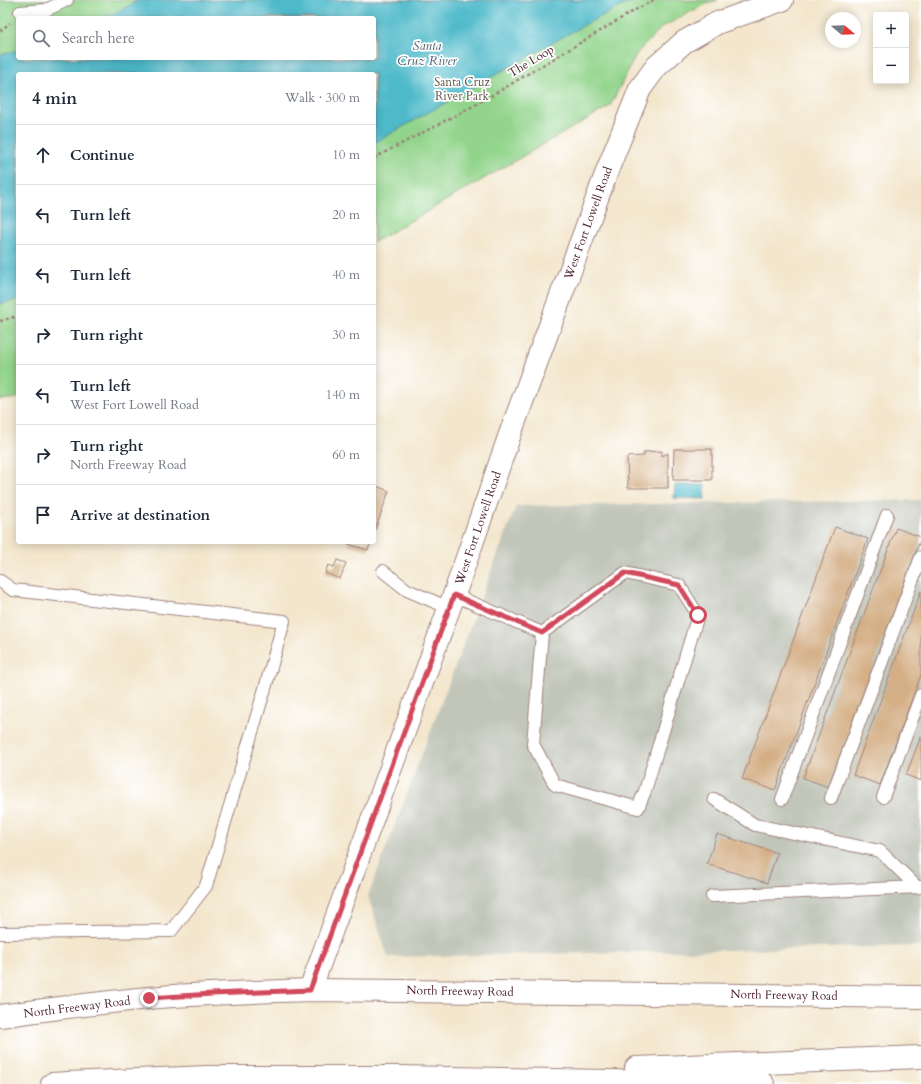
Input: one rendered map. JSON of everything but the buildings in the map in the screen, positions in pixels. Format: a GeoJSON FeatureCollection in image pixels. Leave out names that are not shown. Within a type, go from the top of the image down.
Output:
{"type":"FeatureCollection","features":[{"type":"Feature","properties":{"kind":"main road","name":"West Fort Lowell Road"},"geometry":{"type":"LineString","coordinates":[[310,990],[452,601],[548,331],[609,166],[640,89],[656,67],[684,42],[717,23],[782,0]]}},
{"type":"Feature","properties":{"kind":"main road","name":"North Freeway Road"},"geometry":{"type":"LineString","coordinates":[[0,1016],[149,998],[310,990],[921,997]]}},
{"type":"Feature","properties":{"kind":"main road"},"geometry":{"type":"LineString","coordinates":[[399,1077],[921,1057]]}},
{"type":"Feature","properties":{"kind":"main road"},"geometry":{"type":"LineString","coordinates":[[52,1084],[68,1082],[207,1077],[399,1077],[763,1084]]}},
{"type":"Feature","properties":{"kind":"lane"},"geometry":{"type":"LineString","coordinates":[[20,12],[46,10],[67,0]]}},
{"type":"Feature","properties":{"kind":"lane"},"geometry":{"type":"LineString","coordinates":[[782,798],[887,515]]}},
{"type":"Feature","properties":{"kind":"lane"},"geometry":{"type":"LineString","coordinates":[[831,798],[921,557]]}},
{"type":"Feature","properties":{"kind":"lane"},"geometry":{"type":"LineString","coordinates":[[383,571],[407,590],[452,601],[542,633]]}},
{"type":"Feature","properties":{"kind":"lane"},"geometry":{"type":"LineString","coordinates":[[625,573],[679,585],[698,615],[645,791],[638,808],[555,786],[533,744],[542,633],[625,573]]}},
{"type":"Feature","properties":{"kind":"lane"},"geometry":{"type":"LineString","coordinates":[[0,581],[13,590],[284,621],[206,886],[171,931],[0,933]]}},
{"type":"Feature","properties":{"kind":"lane"},"geometry":{"type":"LineString","coordinates":[[884,797],[921,695]]}},
{"type":"Feature","properties":{"kind":"lane"},"geometry":{"type":"LineString","coordinates":[[714,799],[755,825],[880,851],[919,887]]}},
{"type":"Feature","properties":{"kind":"lane"},"geometry":{"type":"LineString","coordinates":[[712,896],[919,887]]}},
{"type":"Feature","properties":{"kind":"path","name":"The Loop"},"geometry":{"type":"LineString","coordinates":[[376,157],[478,103],[654,0]]}},
{"type":"Feature","properties":{"kind":"path"},"geometry":{"type":"LineString","coordinates":[[0,321],[16,317]]}},
{"type":"Feature","properties":{"kind":"shaded area"},"geometry":{"type":"Polygon","coordinates":[[[921,500],[921,946],[388,957],[368,896],[516,506],[921,500]]]}},
{"type":"Feature","properties":{"kind":"green space","name":"Santa Cruz River Park"},"geometry":{"type":"Polygon","coordinates":[[[0,0],[718,0],[704,5],[662,27],[637,53],[610,106],[376,241],[376,72],[16,72],[16,398],[0,400],[0,0]]]}},
{"type":"Feature","properties":{"kind":"water","name":"Santa Cruz River"},"geometry":{"type":"Polygon","coordinates":[[[140,0],[634,0],[588,23],[376,142],[376,72],[16,72],[16,300],[0,304],[0,55],[16,51],[16,60],[376,60],[376,16],[108,16],[140,0]]]}},
{"type":"Feature","properties":{"kind":"water"},"geometry":{"type":"Polygon","coordinates":[[[675,485],[705,485],[705,499],[674,498],[675,485]]]}},
{"type":"Feature","properties":{"kind":"route"},"geometry":{"type":"LineString","coordinates":[[149,998],[310,990],[454,595],[542,633],[625,573],[679,585],[698,615]]}}]}
